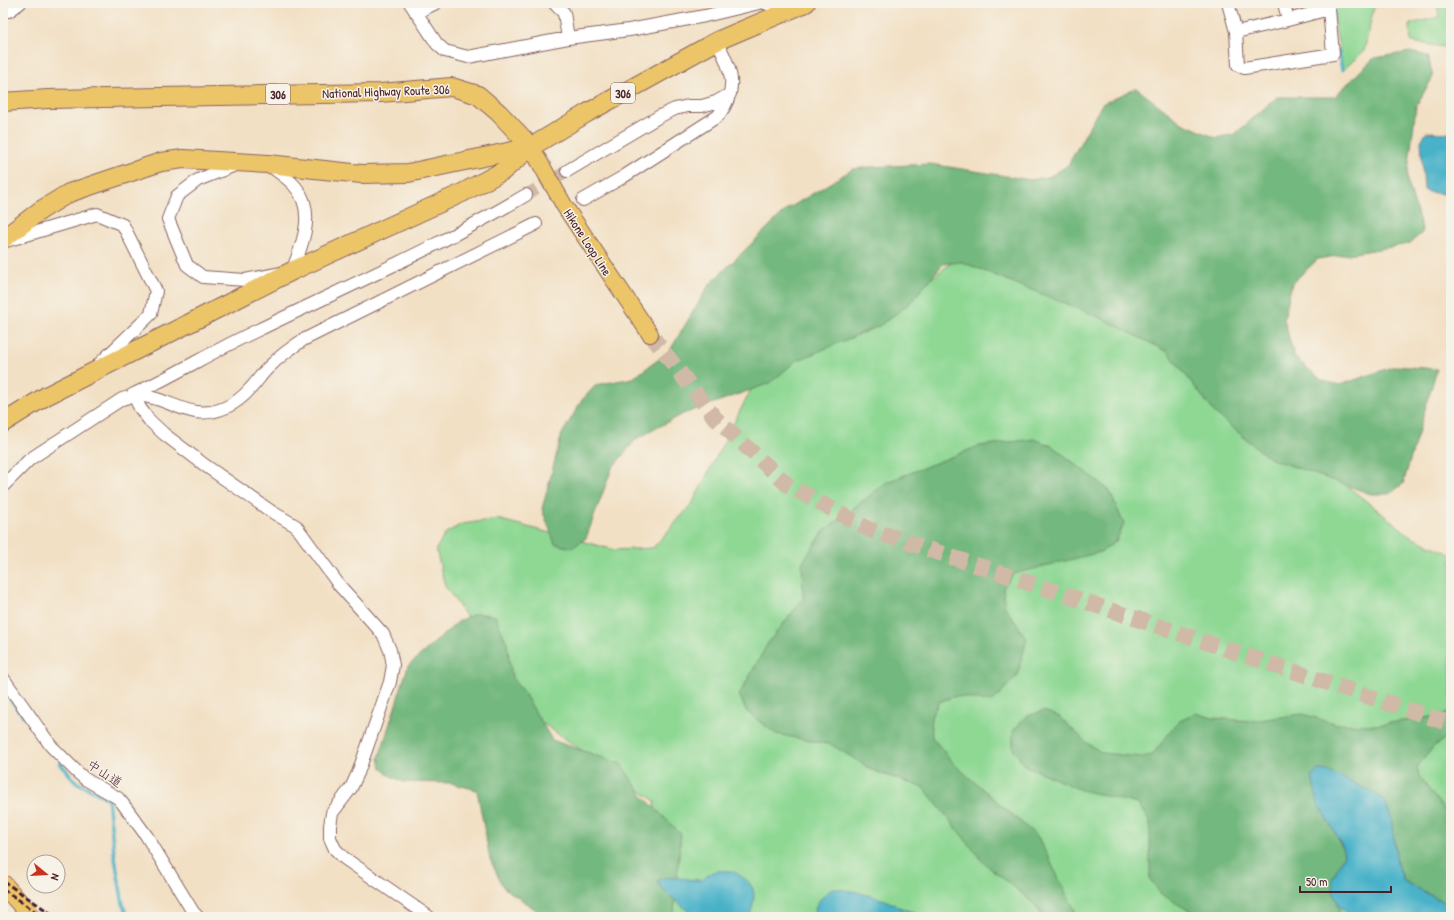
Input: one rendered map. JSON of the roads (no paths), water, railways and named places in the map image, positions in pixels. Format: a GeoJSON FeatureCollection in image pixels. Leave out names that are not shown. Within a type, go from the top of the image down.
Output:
{"type":"FeatureCollection","features":[{"type":"Feature","properties":{"kind":"highway","name":"306"},"geometry":{"type":"LineString","coordinates":[[531,147],[587,113],[717,41],[806,3]]}},
{"type":"Feature","properties":{"kind":"highway","name":"National Highway Route 306"},"geometry":{"type":"LineString","coordinates":[[3,102],[56,98],[380,93],[452,87],[478,95],[499,113],[531,147]]}},
{"type":"Feature","properties":{"kind":"highway"},"geometry":{"type":"LineString","coordinates":[[3,240],[41,210],[69,193],[161,162],[183,159],[244,162],[362,174],[408,172],[531,147]]}},
{"type":"Feature","properties":{"kind":"highway"},"geometry":{"type":"LineString","coordinates":[[3,423],[46,396],[292,271],[483,182],[503,171],[531,147]]}},
{"type":"Feature","properties":{"kind":"highway"},"geometry":{"type":"LineString","coordinates":[[4,885],[22,917]]}},
{"type":"Feature","properties":{"kind":"highway"},"geometry":{"type":"LineString","coordinates":[[4,885],[32,917]]}},
{"type":"Feature","properties":{"kind":"main road","name":"Hikone Loop Line"},"geometry":{"type":"LineString","coordinates":[[531,147],[565,207],[650,334]]}},
{"type":"Feature","properties":{"kind":"street"},"geometry":{"type":"LineString","coordinates":[[3,10],[9,11],[20,3]]}},
{"type":"Feature","properties":{"kind":"street"},"geometry":{"type":"LineString","coordinates":[[436,3],[413,8],[437,44],[445,51],[468,57],[568,38],[629,30],[705,16],[759,3]]}},
{"type":"Feature","properties":{"kind":"street"},"geometry":{"type":"LineString","coordinates":[[554,3],[566,8],[568,38]]}},
{"type":"Feature","properties":{"kind":"street"},"geometry":{"type":"LineString","coordinates":[[764,3],[787,10]]}},
{"type":"Feature","properties":{"kind":"street"},"geometry":{"type":"LineString","coordinates":[[1228,3],[1236,32],[1238,65],[1244,68],[1334,54],[1329,6],[1288,20],[1236,32]]}},
{"type":"Feature","properties":{"kind":"street"},"geometry":{"type":"LineString","coordinates":[[1284,3],[1288,20]]}},
{"type":"Feature","properties":{"kind":"street"},"geometry":{"type":"LineString","coordinates":[[583,200],[623,177],[718,116],[725,107],[732,84],[731,73],[717,41]]}},
{"type":"Feature","properties":{"kind":"street"},"geometry":{"type":"LineString","coordinates":[[567,171],[670,111],[688,106],[702,106],[716,102],[730,94]]}},
{"type":"Feature","properties":{"kind":"street"},"geometry":{"type":"LineString","coordinates":[[244,162],[198,180],[177,196],[168,219],[187,265],[203,277],[245,280],[292,271],[304,242],[307,222],[303,200],[294,185],[268,164]]}},
{"type":"Feature","properties":{"kind":"street"},"geometry":{"type":"LineString","coordinates":[[3,486],[30,459],[128,397],[164,380],[235,341],[447,239],[526,195]]}},
{"type":"Feature","properties":{"kind":"street"},"geometry":{"type":"LineString","coordinates":[[3,240],[97,214],[123,225],[156,291],[152,314],[87,375]]}},
{"type":"Feature","properties":{"kind":"street"},"geometry":{"type":"LineString","coordinates":[[128,397],[146,397],[197,412],[208,412],[230,406],[250,389],[268,367],[303,340],[536,224]]}},
{"type":"Feature","properties":{"kind":"street"},"geometry":{"type":"LineString","coordinates":[[128,397],[164,434],[206,466],[272,512],[296,526],[339,585],[383,634],[390,650],[393,665],[390,682],[352,788],[332,813],[330,838],[336,849],[344,858],[429,917]]}},
{"type":"Feature","properties":{"kind":"street","name":"中山道"},"geometry":{"type":"LineString","coordinates":[[3,678],[51,746],[85,779],[118,798],[123,804],[146,835],[193,912],[198,917]]}},
{"type":"Feature","properties":{"kind":"water"},"geometry":{"type":"Polygon","coordinates":[[[1426,132],[1451,133],[1451,195],[1428,192],[1424,190],[1421,141],[1426,132]]]}},
{"type":"Feature","properties":{"kind":"water"},"geometry":{"type":"Polygon","coordinates":[[[1318,770],[1327,771],[1376,794],[1384,800],[1391,817],[1397,863],[1404,881],[1451,906],[1451,917],[1352,917],[1340,907],[1334,894],[1332,879],[1344,855],[1341,843],[1318,804],[1312,777],[1318,770]]]}},
{"type":"Feature","properties":{"kind":"water"},"geometry":{"type":"Polygon","coordinates":[[[715,871],[732,871],[746,880],[753,889],[754,901],[749,917],[695,917],[662,889],[657,881],[672,877],[700,880],[715,871]]]}},
{"type":"Feature","properties":{"kind":"water"},"geometry":{"type":"Polygon","coordinates":[[[833,888],[857,892],[885,900],[901,908],[929,917],[814,917],[815,908],[819,900],[833,888]]]}},
{"type":"Feature","properties":{"kind":"waterway"},"geometry":{"type":"LineString","coordinates":[[1338,50],[1342,70]]}},
{"type":"Feature","properties":{"kind":"waterway"},"geometry":{"type":"LineString","coordinates":[[3,690],[23,716]]}},
{"type":"Feature","properties":{"kind":"waterway"},"geometry":{"type":"LineString","coordinates":[[60,763],[76,782],[108,799],[114,852],[123,905],[128,917]]}},
{"type":"Feature","properties":{"kind":"tunnel"},"geometry":{"type":"LineString","coordinates":[[526,195],[567,171]]}},
{"type":"Feature","properties":{"kind":"tunnel"},"geometry":{"type":"LineString","coordinates":[[650,334],[715,418],[788,485],[868,529],[1451,724]]}},
{"type":"Feature","properties":{"kind":"railway"},"geometry":{"type":"LineString","coordinates":[[3,881],[56,917]]}},
{"type":"Feature","properties":{"kind":"railway"},"geometry":{"type":"LineString","coordinates":[[3,889],[43,917]]}}]}
